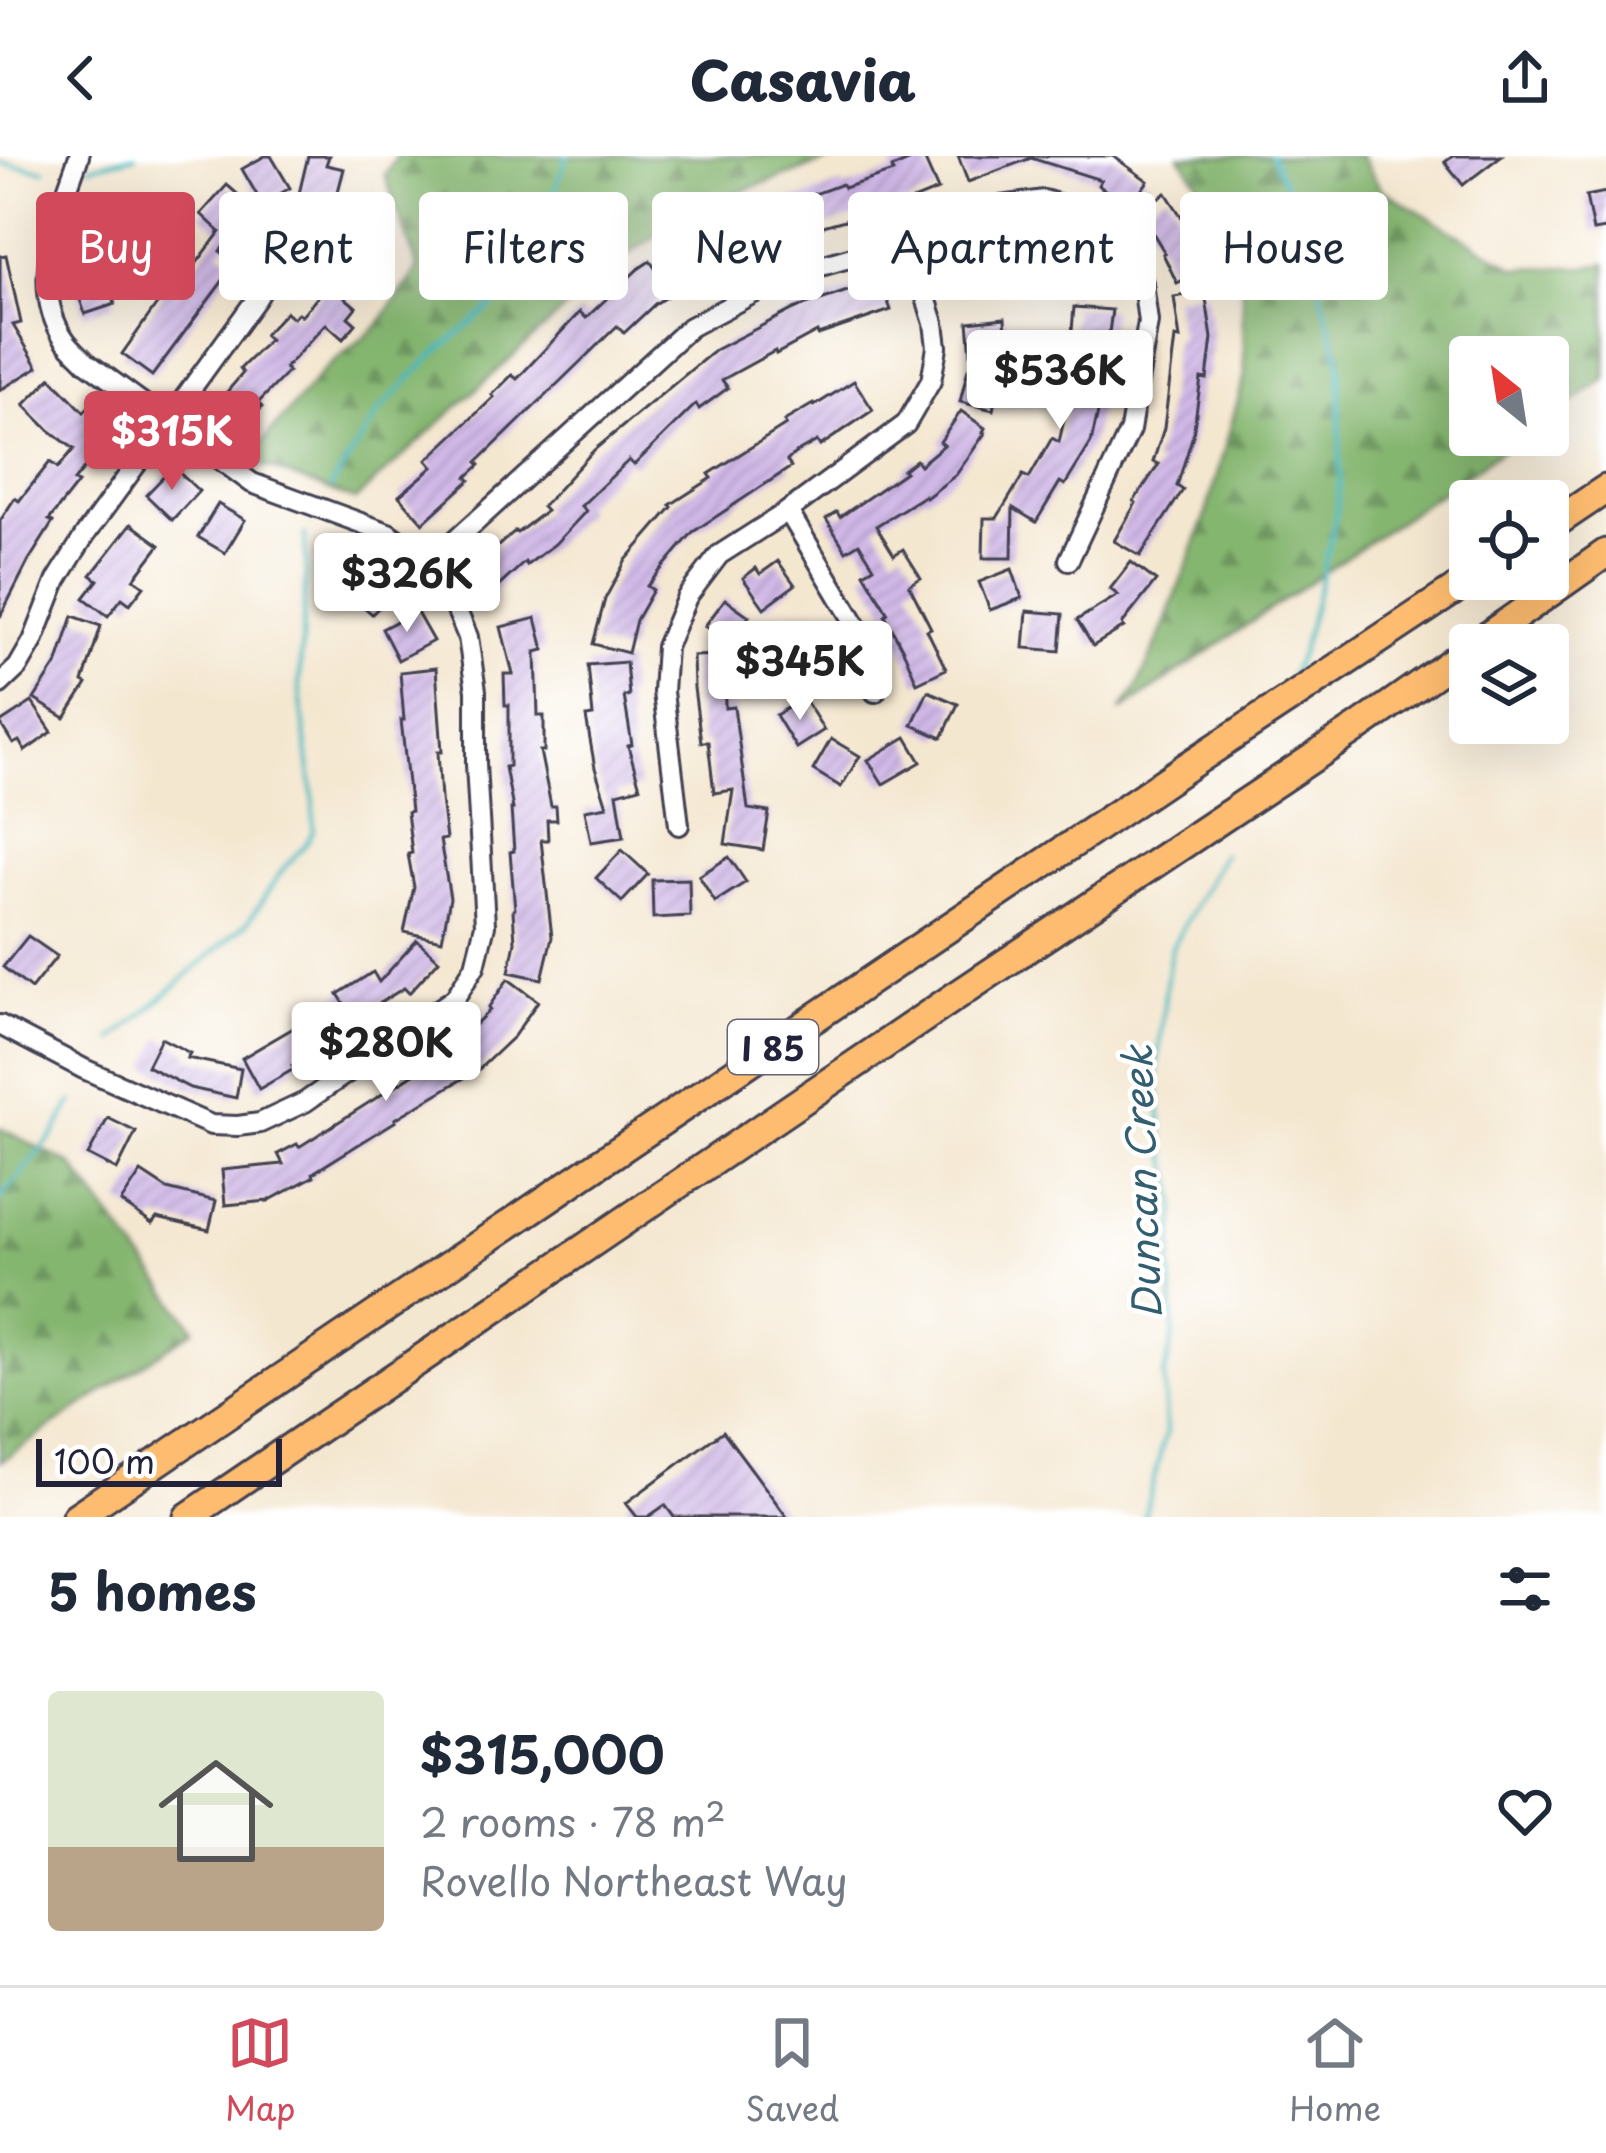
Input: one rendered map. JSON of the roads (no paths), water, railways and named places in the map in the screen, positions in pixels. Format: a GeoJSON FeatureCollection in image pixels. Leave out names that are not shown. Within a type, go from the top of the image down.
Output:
{"type":"FeatureCollection","features":[{"type":"Feature","properties":{"kind":"highway"},"geometry":{"type":"LineString","coordinates":[[1569,514],[1606,490]]}},
{"type":"Feature","properties":{"kind":"highway","name":"I 85"},"geometry":{"type":"LineString","coordinates":[[1506,624],[1606,553]]}},
{"type":"Feature","properties":{"kind":"highway","name":"I 85"},"geometry":{"type":"LineString","coordinates":[[76,1517],[1449,594]]}},
{"type":"Feature","properties":{"kind":"highway","name":"I 85"},"geometry":{"type":"LineString","coordinates":[[188,1517],[1449,664]]}},
{"type":"Feature","properties":{"kind":"street"},"geometry":{"type":"LineString","coordinates":[[0,1025],[84,1069],[211,1125],[260,1124],[305,1102],[455,998],[475,966],[485,925],[476,691],[468,637],[441,573],[388,533],[253,483],[86,362],[64,338],[50,307],[48,278],[54,230],[79,156]]}},
{"type":"Feature","properties":{"kind":"street"},"geometry":{"type":"LineString","coordinates":[[433,564],[690,327],[786,276],[848,258]]}},
{"type":"Feature","properties":{"kind":"street"},"geometry":{"type":"LineString","coordinates":[[0,684],[18,667],[33,641],[66,565],[256,300]]}},
{"type":"Feature","properties":{"kind":"street"},"geometry":{"type":"LineString","coordinates":[[680,825],[663,692],[666,647],[687,597],[719,555],[788,512],[906,424],[932,381],[937,347],[927,300]]}},
{"type":"Feature","properties":{"kind":"street"},"geometry":{"type":"LineString","coordinates":[[1069,560],[1130,430],[1148,322],[1145,300]]}},
{"type":"Feature","properties":{"kind":"street"},"geometry":{"type":"LineString","coordinates":[[788,512],[874,655],[875,692]]}},
{"type":"Feature","properties":{"kind":"waterway"},"geometry":{"type":"LineString","coordinates":[[89,167],[135,156]]}},
{"type":"Feature","properties":{"kind":"waterway"},"geometry":{"type":"LineString","coordinates":[[331,487],[381,409],[433,355],[512,290],[529,263],[567,156]]}},
{"type":"Feature","properties":{"kind":"waterway","name":"Duncan Creek"},"geometry":{"type":"LineString","coordinates":[[1271,156],[1310,254],[1340,360],[1336,515],[1301,652],[1290,676]]}},
{"type":"Feature","properties":{"kind":"waterway"},"geometry":{"type":"LineString","coordinates":[[0,163],[44,170]]}},
{"type":"Feature","properties":{"kind":"waterway"},"geometry":{"type":"LineString","coordinates":[[113,1040],[248,922],[313,831],[299,685],[305,534]]}},
{"type":"Feature","properties":{"kind":"waterway","name":"Duncan Creek"},"geometry":{"type":"LineString","coordinates":[[1144,1517],[1166,1432],[1164,1376],[1174,1334],[1171,1266],[1176,1208],[1163,1141],[1157,1069],[1167,975],[1172,947],[1223,854]]}},
{"type":"Feature","properties":{"kind":"waterway"},"geometry":{"type":"LineString","coordinates":[[0,1199],[54,1134],[73,1101]]}}]}
